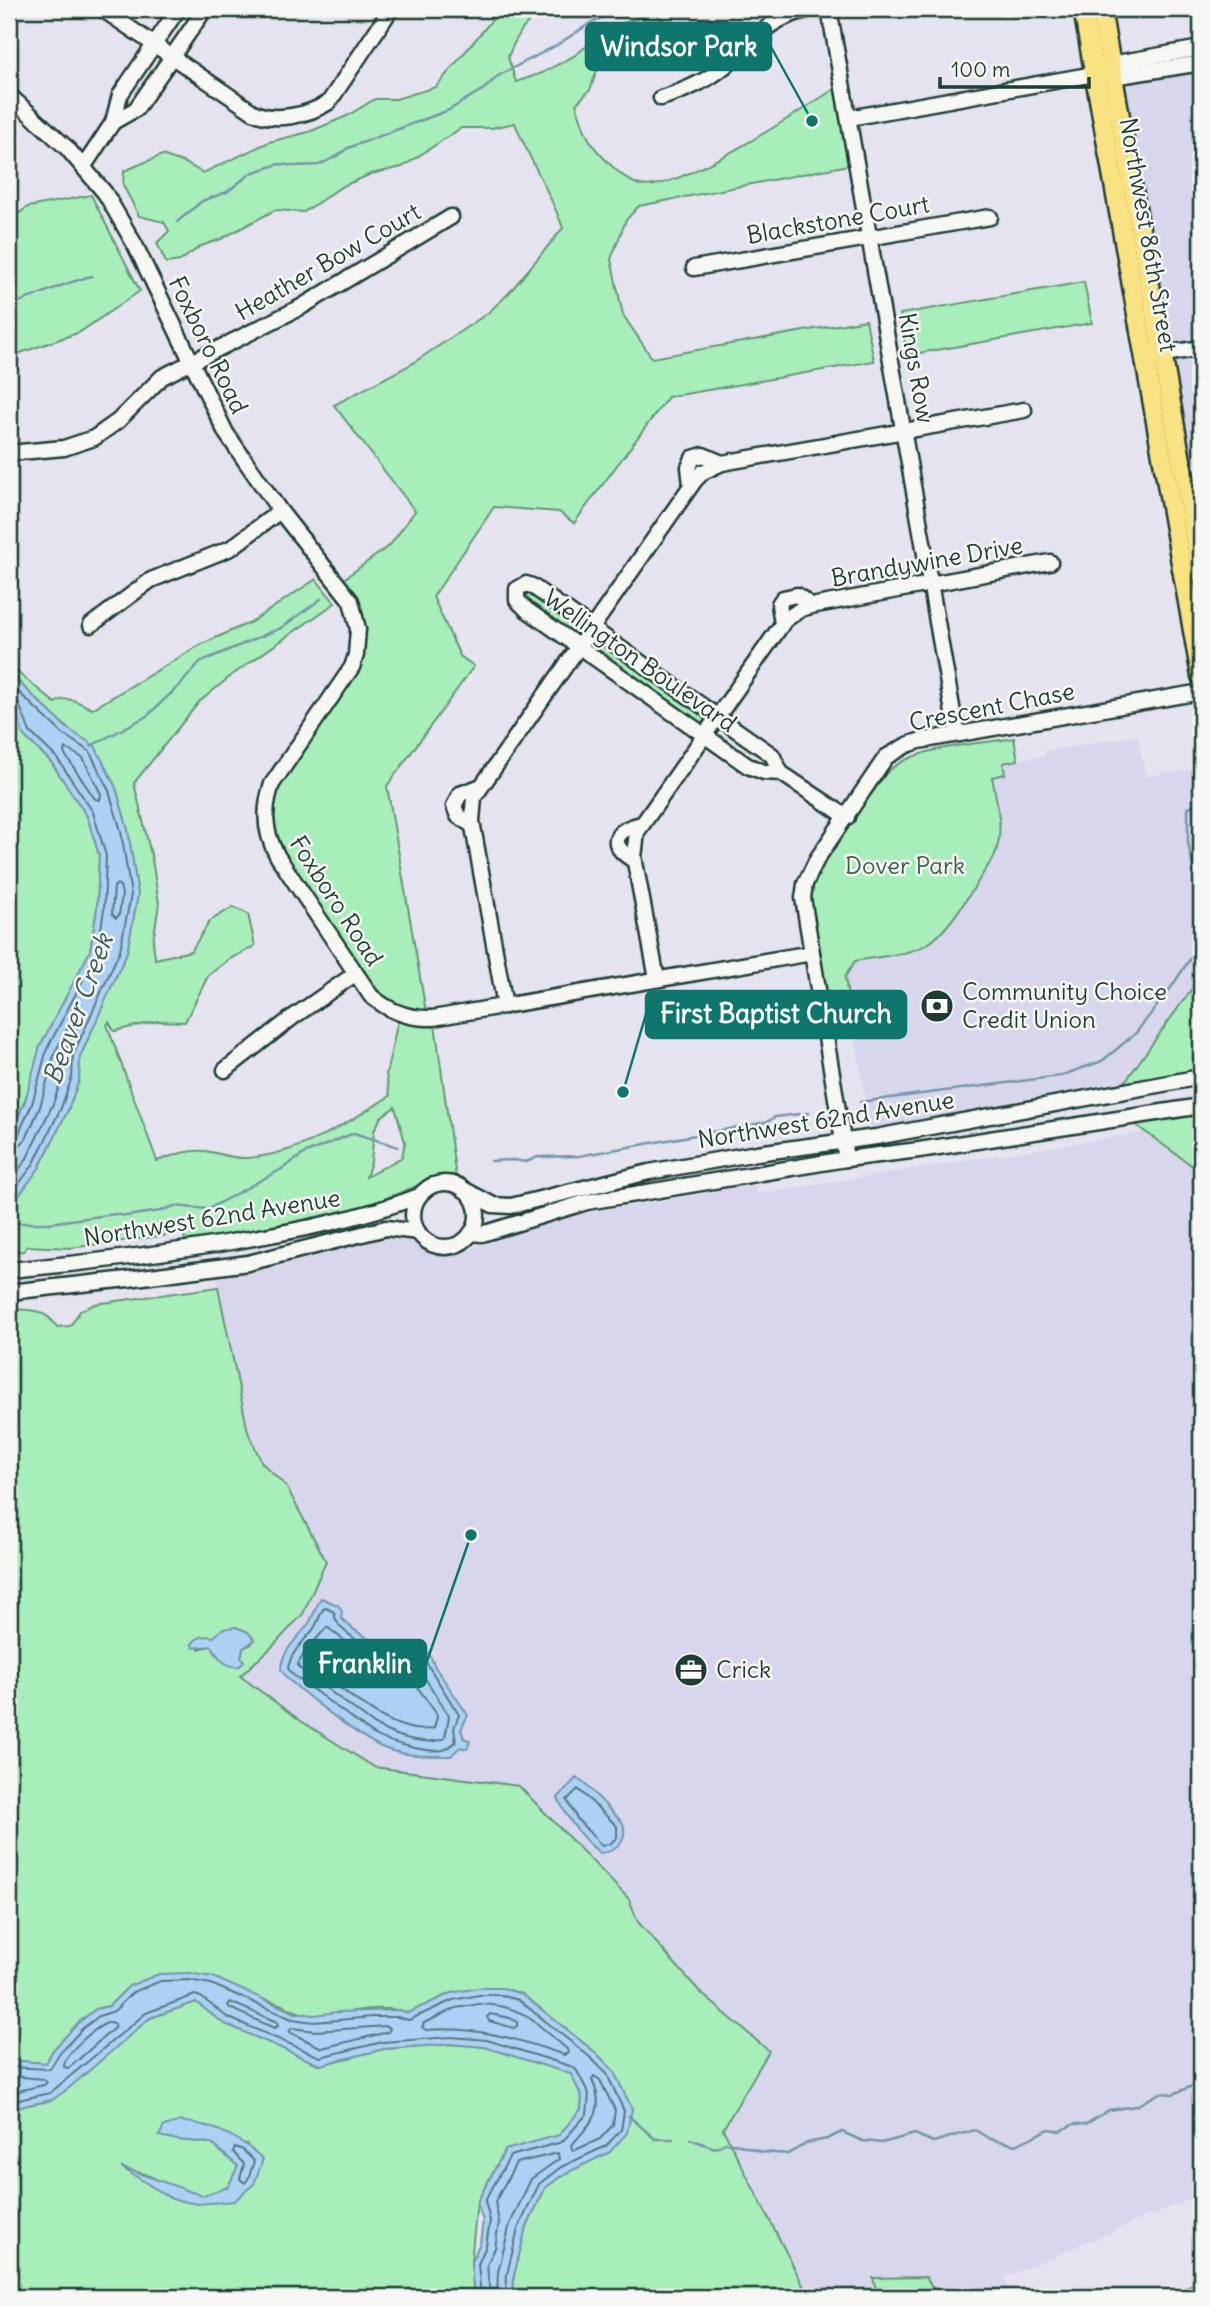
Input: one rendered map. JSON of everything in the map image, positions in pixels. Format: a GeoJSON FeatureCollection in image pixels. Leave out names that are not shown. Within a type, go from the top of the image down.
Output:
{"type":"FeatureCollection","features":[{"type":"Feature","properties":{"kind":"main road","name":"Northwest 86th Street"},"geometry":{"type":"LineString","coordinates":[[1083,9],[1094,74],[1201,573]]}},
{"type":"Feature","properties":{"kind":"main road","name":"Northwest 86th Street"},"geometry":{"type":"LineString","coordinates":[[1101,9],[1201,676]]}},
{"type":"Feature","properties":{"kind":"street"},"geometry":{"type":"LineString","coordinates":[[102,9],[253,112],[270,118],[312,110],[328,102],[391,9]]}},
{"type":"Feature","properties":{"kind":"street"},"geometry":{"type":"LineString","coordinates":[[84,166],[113,122],[120,95],[178,9]]}},
{"type":"Feature","properties":{"kind":"street"},"geometry":{"type":"LineString","coordinates":[[113,122],[136,109],[205,9]]}},
{"type":"Feature","properties":{"kind":"street"},"geometry":{"type":"LineString","coordinates":[[661,98],[686,90],[710,77],[766,27],[796,12],[811,9]]}},
{"type":"Feature","properties":{"kind":"street","name":"Kings Row"},"geometry":{"type":"LineString","coordinates":[[829,9],[955,724],[960,734]]}},
{"type":"Feature","properties":{"kind":"street"},"geometry":{"type":"LineString","coordinates":[[1112,71],[1201,48]]}},
{"type":"Feature","properties":{"kind":"street"},"geometry":{"type":"LineString","coordinates":[[849,118],[1112,71],[1201,63]]}},
{"type":"Feature","properties":{"kind":"street","name":"Foxboro Road"},"geometry":{"type":"LineString","coordinates":[[9,95],[84,166],[122,220],[226,433],[280,511],[351,601],[356,614],[358,641],[352,667],[272,784],[265,822],[273,850],[371,996],[382,1005],[406,1016],[433,1018],[812,953]]}},
{"type":"Feature","properties":{"kind":"street","name":"Heather Bow Court"},"geometry":{"type":"LineString","coordinates":[[9,453],[64,448],[94,438],[118,421],[162,377],[318,298],[451,217]]}},
{"type":"Feature","properties":{"kind":"street","name":"Blackstone Court"},"geometry":{"type":"LineString","coordinates":[[694,268],[990,217]]}},
{"type":"Feature","properties":{"kind":"street"},"geometry":{"type":"LineString","coordinates":[[1153,356],[1201,348]]}},
{"type":"Feature","properties":{"kind":"street"},"geometry":{"type":"LineString","coordinates":[[505,1006],[472,825],[472,806],[479,788],[691,485],[703,472],[722,464],[1024,411]]}},
{"type":"Feature","properties":{"kind":"street"},"geometry":{"type":"LineString","coordinates":[[91,625],[151,580],[231,548],[280,511]]}},
{"type":"Feature","properties":{"kind":"street","name":"Brandywine Drive"},"geometry":{"type":"LineString","coordinates":[[657,979],[634,843],[642,824],[782,624],[793,614],[811,606],[1051,562]]}},
{"type":"Feature","properties":{"kind":"street","name":"Wellington Boulevard"},"geometry":{"type":"LineString","coordinates":[[780,773],[772,755],[718,716],[532,586],[526,584],[517,589],[519,603],[758,771],[780,773],[847,817]]}},
{"type":"Feature","properties":{"kind":"street","name":"Crescent Chase"},"geometry":{"type":"LineString","coordinates":[[846,1159],[804,912],[805,884],[817,859],[886,757],[907,745],[960,734],[1201,692]]}},
{"type":"Feature","properties":{"kind":"street"},"geometry":{"type":"LineString","coordinates":[[225,1070],[293,1017],[355,974]]}},
{"type":"Feature","properties":{"kind":"street","name":"Northwest 62nd Avenue"},"geometry":{"type":"LineString","coordinates":[[463,1189],[493,1205],[511,1206],[649,1172],[757,1153],[843,1142],[1201,1077]]}},
{"type":"Feature","properties":{"kind":"street","name":"Northwest 62nd Avenue"},"geometry":{"type":"LineString","coordinates":[[471,1233],[482,1234],[587,1202],[846,1159],[1201,1106]]}},
{"type":"Feature","properties":{"kind":"street"},"geometry":{"type":"LineString","coordinates":[[439,1183],[452,1184],[463,1189],[472,1198],[476,1209],[476,1222],[471,1233],[462,1242],[450,1246],[438,1246],[426,1241],[413,1220],[419,1196],[439,1183]]}},
{"type":"Feature","properties":{"kind":"street","name":"Northwest 62nd Avenue"},"geometry":{"type":"LineString","coordinates":[[10,1269],[109,1260],[314,1228],[375,1213],[419,1196]]}},
{"type":"Feature","properties":{"kind":"street","name":"Northwest 62nd Avenue"},"geometry":{"type":"LineString","coordinates":[[9,1292],[248,1263],[386,1228],[418,1232]]}},
{"type":"Feature","properties":{"kind":"street"},"geometry":{"type":"LineString","coordinates":[[1186,2297],[1201,2290]]}},
{"type":"Feature","properties":{"kind":"shaded area"},"geometry":{"type":"Polygon","coordinates":[[[1201,68],[1201,494],[1193,494],[1123,97],[1131,84],[1140,79],[1201,68]]]}},
{"type":"Feature","properties":{"kind":"shaded area"},"geometry":{"type":"Polygon","coordinates":[[[1138,736],[1145,777],[1201,768],[1201,976],[1122,1086],[871,1130],[845,977],[855,961],[912,950],[1001,826],[992,776],[1002,763],[1045,755],[1044,751],[1138,736]]]}},
{"type":"Feature","properties":{"kind":"shaded area"},"geometry":{"type":"Polygon","coordinates":[[[1145,1132],[1201,1172],[1201,2194],[1005,2277],[1013,2297],[809,2297],[723,2129],[769,2050],[701,1993],[638,1922],[629,1899],[519,1786],[374,1767],[301,1721],[240,1676],[303,1614],[286,1486],[262,1463],[248,1432],[216,1274],[385,1235],[402,1237],[441,1256],[454,1255],[551,1219],[754,1185],[758,1194],[1145,1132]]]}},
{"type":"Feature","properties":{"kind":"green space"},"geometry":{"type":"Polygon","coordinates":[[[501,9],[544,9],[522,30],[508,57],[516,82],[542,73],[574,56],[610,28],[654,12],[663,20],[617,43],[600,61],[590,90],[576,104],[587,135],[598,152],[619,172],[640,185],[657,185],[708,164],[768,131],[836,88],[849,165],[639,206],[626,220],[611,259],[623,315],[652,358],[866,320],[874,361],[668,397],[574,523],[559,512],[494,507],[433,597],[460,656],[474,666],[387,786],[426,1012],[391,1003],[372,985],[280,847],[275,830],[274,807],[281,782],[357,672],[362,658],[365,634],[362,612],[344,579],[390,545],[415,511],[334,405],[410,365],[488,313],[509,293],[563,228],[515,123],[492,128],[461,128],[402,167],[371,174],[341,187],[304,212],[275,210],[221,239],[201,246],[180,261],[166,263],[157,243],[169,231],[164,222],[139,216],[123,185],[124,171],[162,155],[203,173],[269,142],[309,132],[347,116],[375,99],[396,99],[436,87],[501,9]]]}},
{"type":"Feature","properties":{"kind":"green space"},"geometry":{"type":"Polygon","coordinates":[[[91,195],[140,291],[80,332],[9,357],[9,220],[28,207],[91,195]]]}},
{"type":"Feature","properties":{"kind":"green space"},"geometry":{"type":"Polygon","coordinates":[[[1084,282],[1092,323],[907,355],[900,314],[1084,282]]]}},
{"type":"Feature","properties":{"kind":"green space"},"geometry":{"type":"Polygon","coordinates":[[[316,579],[335,603],[232,675],[199,702],[134,783],[152,859],[159,904],[153,941],[155,959],[191,951],[210,921],[233,907],[248,914],[255,946],[228,960],[208,976],[185,1022],[158,1021],[114,1031],[109,1022],[107,1025],[157,1161],[193,1151],[242,1158],[286,1151],[357,1117],[390,1096],[386,1075],[398,1020],[418,1025],[435,1024],[456,1178],[444,1177],[429,1181],[349,1213],[186,1242],[183,1233],[70,1248],[27,1246],[24,1251],[9,1252],[9,1209],[39,1168],[68,1110],[79,1080],[80,1057],[127,952],[138,895],[128,830],[116,788],[95,747],[68,729],[9,673],[9,665],[55,703],[69,699],[92,709],[202,644],[251,622],[316,579]],[[395,1107],[381,1117],[374,1131],[371,1162],[366,1177],[402,1157],[405,1142],[395,1107]]]}},
{"type":"Feature","properties":{"kind":"green space"},"geometry":{"type":"Polygon","coordinates":[[[531,593],[578,625],[578,633],[574,635],[526,605],[523,597],[531,593]]]}},
{"type":"Feature","properties":{"kind":"green space"},"geometry":{"type":"Polygon","coordinates":[[[601,642],[703,712],[704,721],[699,724],[593,649],[595,643],[601,642]]]}},
{"type":"Feature","properties":{"kind":"green space"},"geometry":{"type":"Polygon","coordinates":[[[9,704],[14,708],[24,736],[51,762],[87,816],[99,855],[97,909],[90,951],[59,1013],[9,1140],[9,704]]]}},
{"type":"Feature","properties":{"kind":"green space","name":"Dover Park"},"geometry":{"type":"Polygon","coordinates":[[[1014,738],[1018,760],[1003,763],[1005,774],[992,777],[999,817],[999,837],[994,857],[964,903],[946,927],[929,943],[902,953],[855,961],[845,977],[849,1004],[829,1008],[812,913],[811,896],[818,870],[887,772],[899,763],[930,751],[1014,738]]]}},
{"type":"Feature","properties":{"kind":"green space"},"geometry":{"type":"Polygon","coordinates":[[[1201,976],[1201,1072],[1122,1086],[1201,976]]]}},
{"type":"Feature","properties":{"kind":"green space"},"geometry":{"type":"Polygon","coordinates":[[[1201,1112],[1201,1172],[1133,1123],[1201,1112]]]}},
{"type":"Feature","properties":{"kind":"green space"},"geometry":{"type":"Polygon","coordinates":[[[218,1287],[248,1432],[262,1463],[286,1486],[326,1561],[303,1614],[240,1676],[301,1721],[374,1767],[519,1786],[629,1899],[638,1922],[701,1993],[769,2051],[723,2129],[809,2297],[513,2297],[514,2275],[525,2231],[545,2188],[564,2174],[610,2152],[632,2109],[613,2070],[596,2053],[522,1994],[502,1988],[451,1993],[408,2013],[373,2009],[312,2015],[299,2013],[273,2001],[250,1997],[129,1986],[109,2006],[96,2009],[78,2023],[53,2050],[46,2063],[9,2060],[9,1309],[42,1313],[57,1327],[70,1326],[80,1311],[95,1304],[218,1287]],[[236,1627],[198,1649],[212,1646],[216,1654],[241,1657],[243,1648],[252,1644],[248,1632],[236,1627]]]}},
{"type":"Feature","properties":{"kind":"green space"},"geometry":{"type":"Polygon","coordinates":[[[196,2002],[223,2023],[320,2065],[384,2049],[450,2044],[485,2047],[571,2074],[582,2097],[581,2109],[559,2136],[505,2150],[477,2202],[471,2262],[474,2297],[9,2297],[9,2109],[52,2100],[150,2018],[196,2002]],[[178,2140],[211,2143],[238,2166],[228,2187],[203,2196],[124,2169],[172,2199],[234,2201],[247,2144],[178,2140]]]}},
{"type":"Feature","properties":{"kind":"green space"},"geometry":{"type":"Polygon","coordinates":[[[926,2277],[938,2297],[878,2297],[873,2278],[926,2277]]]}},
{"type":"Feature","properties":{"kind":"water","name":"Beaver Creek"},"geometry":{"type":"Polygon","coordinates":[[[9,673],[68,729],[95,746],[116,788],[128,830],[138,895],[127,952],[80,1057],[79,1080],[68,1110],[39,1168],[9,1209],[9,1140],[25,1101],[40,1046],[90,951],[97,909],[99,855],[87,816],[51,762],[24,736],[14,708],[9,704],[9,673]]]}},
{"type":"Feature","properties":{"kind":"water"},"geometry":{"type":"Polygon","coordinates":[[[321,1598],[338,1605],[342,1611],[341,1618],[368,1639],[401,1651],[429,1653],[435,1667],[468,1715],[461,1729],[464,1738],[470,1741],[467,1749],[460,1747],[451,1756],[426,1756],[386,1749],[350,1728],[288,1679],[281,1670],[284,1656],[309,1623],[321,1598]]]}},
{"type":"Feature","properties":{"kind":"water"},"geometry":{"type":"Polygon","coordinates":[[[236,1627],[248,1632],[255,1640],[243,1648],[241,1657],[244,1661],[240,1666],[231,1666],[223,1661],[212,1646],[193,1648],[192,1644],[199,1638],[214,1637],[222,1629],[236,1627]]]}},
{"type":"Feature","properties":{"kind":"water"},"geometry":{"type":"Polygon","coordinates":[[[576,1778],[623,1823],[623,1840],[617,1848],[600,1853],[593,1848],[562,1806],[558,1798],[576,1778]]]}},
{"type":"Feature","properties":{"kind":"water"},"geometry":{"type":"Polygon","coordinates":[[[189,1973],[213,1977],[295,2013],[315,2015],[399,2010],[408,2013],[451,1993],[478,1988],[502,1988],[522,1994],[596,2053],[613,2070],[632,2109],[627,2133],[610,2152],[564,2174],[545,2188],[525,2231],[514,2275],[513,2297],[474,2297],[471,2262],[480,2243],[483,2221],[477,2202],[505,2150],[559,2135],[581,2109],[582,2097],[571,2074],[485,2047],[450,2044],[384,2049],[320,2065],[223,2023],[196,2002],[150,2018],[52,2100],[9,2109],[9,2060],[46,2063],[53,2050],[78,2023],[96,2009],[109,2006],[129,1986],[159,1974],[189,1973]]]}},
{"type":"Feature","properties":{"kind":"water"},"geometry":{"type":"Polygon","coordinates":[[[181,2121],[204,2125],[225,2133],[254,2151],[263,2159],[254,2184],[234,2201],[197,2204],[172,2199],[121,2167],[203,2196],[228,2187],[238,2166],[211,2143],[159,2136],[164,2126],[181,2121]]]}},
{"type":"Feature","properties":{"kind":"waterway"},"geometry":{"type":"LineString","coordinates":[[177,222],[202,201],[227,192],[251,173],[279,164],[319,165],[348,148],[449,110],[485,88],[498,76],[557,45],[592,22],[621,9]]}},
{"type":"Feature","properties":{"kind":"waterway"},"geometry":{"type":"LineString","coordinates":[[9,305],[92,276]]}},
{"type":"Feature","properties":{"kind":"waterway"},"geometry":{"type":"LineString","coordinates":[[91,746],[147,716],[200,662],[281,628],[321,599]]}},
{"type":"Feature","properties":{"kind":"waterway"},"geometry":{"type":"LineString","coordinates":[[1201,800],[1188,808],[1188,843],[1201,905]]}},
{"type":"Feature","properties":{"kind":"waterway"},"geometry":{"type":"LineString","coordinates":[[860,1102],[1060,1076],[1102,1061],[1135,1034],[1170,989],[1198,947],[1201,926]]}},
{"type":"Feature","properties":{"kind":"waterway"},"geometry":{"type":"LineString","coordinates":[[491,1161],[526,1162],[538,1157],[579,1156],[767,1122],[775,1117],[809,1113]]}},
{"type":"Feature","properties":{"kind":"waterway"},"geometry":{"type":"LineString","coordinates":[[9,1223],[49,1223],[115,1214],[126,1216],[161,1211],[174,1206],[208,1209],[304,1154],[354,1133],[398,1147]]}},
{"type":"Feature","properties":{"kind":"waterway"},"geometry":{"type":"LineString","coordinates":[[690,2139],[715,2148],[725,2143],[734,2143],[762,2152],[788,2154],[807,2143],[827,2139],[842,2132],[863,2141],[882,2143],[915,2134],[933,2142],[975,2130],[990,2139],[1016,2145],[1049,2129],[1060,2131],[1074,2124],[1086,2124],[1109,2110],[1136,2106],[1160,2093],[1173,2094],[1195,2085],[1201,2076]]}},
{"type":"Feature","properties":{"kind":"waterway"},"geometry":{"type":"LineString","coordinates":[[629,2116],[655,2139],[673,2139]]}},
{"type":"Feature","properties":{"kind":"place","name":"Windsor Park"},"geometry":{"type":"Point","coordinates":[812,121]}},
{"type":"Feature","properties":{"kind":"place","name":"Community Choice Credit Union"},"geometry":{"type":"Point","coordinates":[937,1006]}},
{"type":"Feature","properties":{"kind":"place","name":"First Baptist Church"},"geometry":{"type":"Point","coordinates":[623,1092]}},
{"type":"Feature","properties":{"kind":"place","name":"Franklin"},"geometry":{"type":"Point","coordinates":[471,1535]}},
{"type":"Feature","properties":{"kind":"place","name":"Crick"},"geometry":{"type":"Point","coordinates":[691,1670]}}]}
